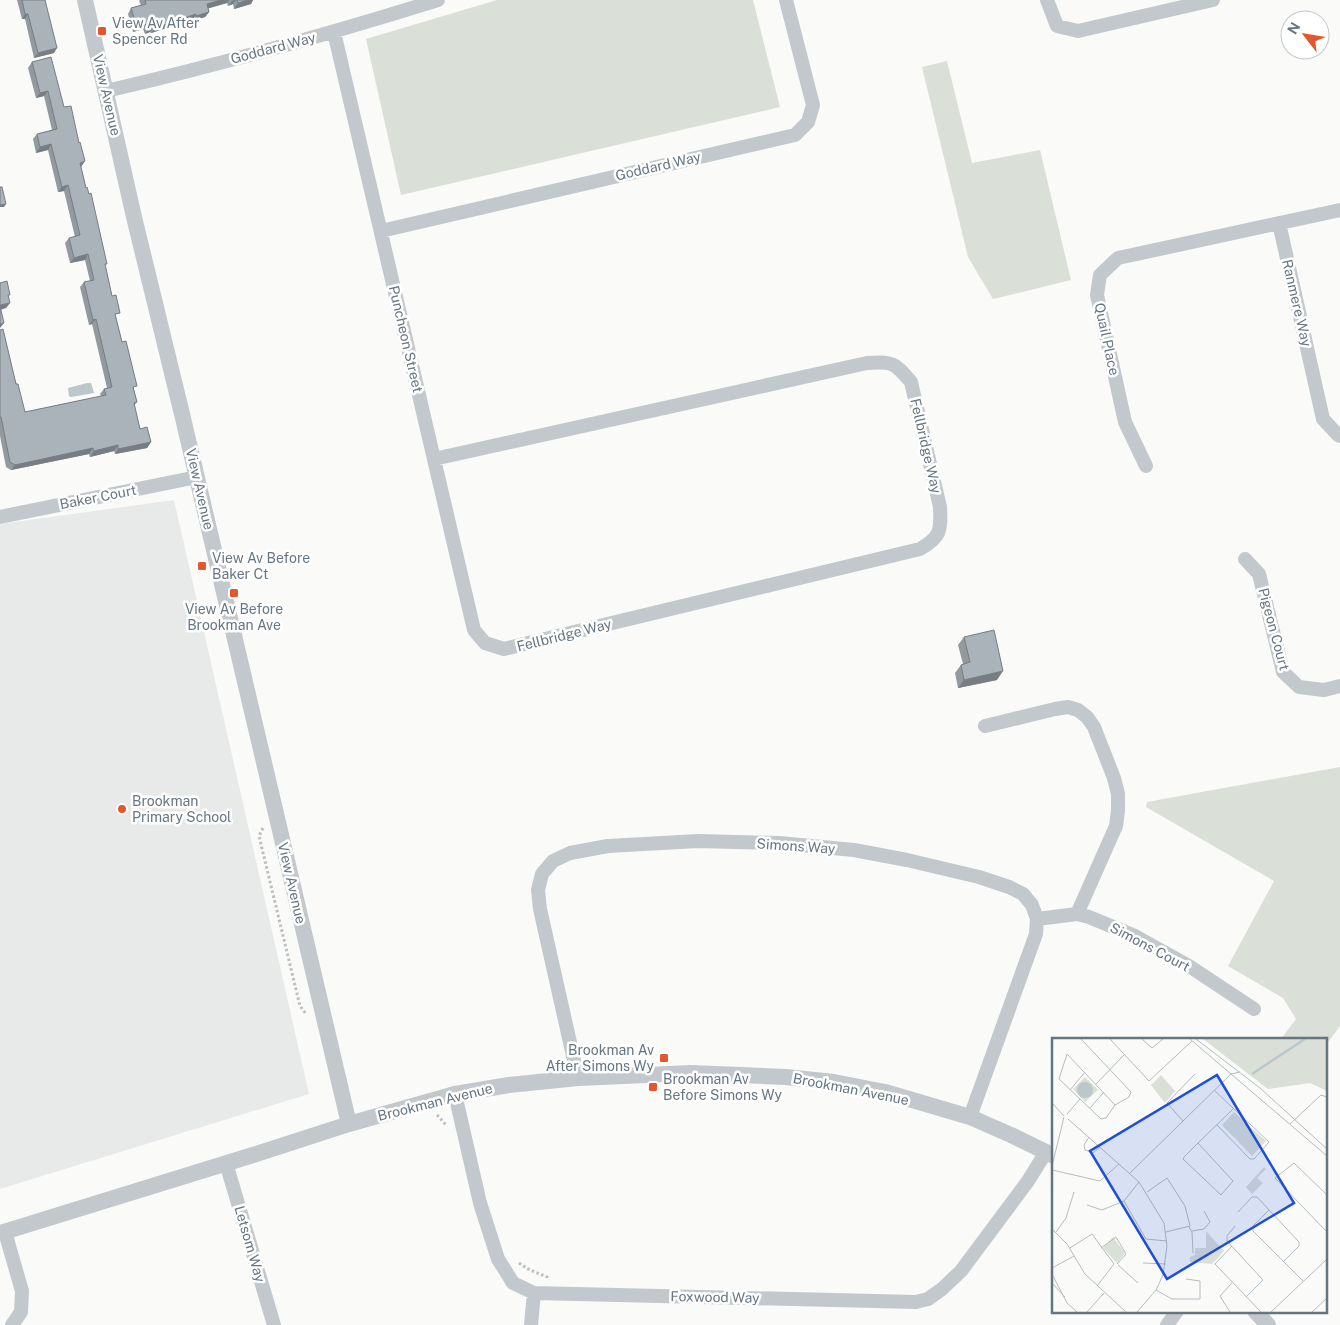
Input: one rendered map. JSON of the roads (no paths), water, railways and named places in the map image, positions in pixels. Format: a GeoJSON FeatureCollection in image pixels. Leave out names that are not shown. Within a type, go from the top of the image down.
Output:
{"type":"FeatureCollection","features":[{"type":"Feature","properties":{"kind":"street","name":"View Avenue"},"geometry":{"type":"LineString","coordinates":[[85,0],[134,217],[349,1124]]}},
{"type":"Feature","properties":{"kind":"street","name":"Goddard Way"},"geometry":{"type":"LineString","coordinates":[[106,90],[334,32],[438,0]]}},
{"type":"Feature","properties":{"kind":"street","name":"Goddard Way"},"geometry":{"type":"LineString","coordinates":[[381,231],[795,134],[808,122],[813,104],[786,0]]}},
{"type":"Feature","properties":{"kind":"street"},"geometry":{"type":"LineString","coordinates":[[1047,0],[1058,26],[1078,31],[1213,0]]}},
{"type":"Feature","properties":{"kind":"street","name":"Puncheon Street"},"geometry":{"type":"LineString","coordinates":[[334,32],[474,630],[485,643]]}},
{"type":"Feature","properties":{"kind":"street"},"geometry":{"type":"LineString","coordinates":[[1279,223],[1340,210]]}},
{"type":"Feature","properties":{"kind":"street","name":"Ranmere Way"},"geometry":{"type":"LineString","coordinates":[[1279,223],[1323,419],[1340,436]]}},
{"type":"Feature","properties":{"kind":"street","name":"Quail Place"},"geometry":{"type":"LineString","coordinates":[[1146,466],[1125,422],[1097,295],[1100,274],[1118,258],[1279,223]]}},
{"type":"Feature","properties":{"kind":"street","name":"Fellbridge Way"},"geometry":{"type":"LineString","coordinates":[[434,459],[867,363],[885,362],[899,367],[911,382],[940,507],[941,527],[933,541],[920,548],[504,649],[485,643]]}},
{"type":"Feature","properties":{"kind":"street","name":"Baker Court"},"geometry":{"type":"LineString","coordinates":[[0,517],[197,477]]}},
{"type":"Feature","properties":{"kind":"street","name":"Pigeon Court"},"geometry":{"type":"LineString","coordinates":[[1245,559],[1259,574],[1283,672],[1299,687],[1324,690],[1340,686]]}},
{"type":"Feature","properties":{"kind":"street"},"geometry":{"type":"LineString","coordinates":[[986,726],[1068,707],[1078,710],[1087,717],[1094,727],[1114,778],[1118,794],[1118,811],[1116,826],[1077,914]]}},
{"type":"Feature","properties":{"kind":"street","name":"Simons Way"},"geometry":{"type":"LineString","coordinates":[[578,1078],[540,909],[538,890],[542,874],[553,861],[570,854],[608,846],[698,841],[779,843],[854,850],[979,877],[1009,887],[1024,894],[1032,905],[1036,919]]}},
{"type":"Feature","properties":{"kind":"street","name":"Simons Court"},"geometry":{"type":"LineString","coordinates":[[1036,919],[1077,914],[1089,917],[1135,936],[1189,966],[1254,1009]]}},
{"type":"Feature","properties":{"kind":"street"},"geometry":{"type":"LineString","coordinates":[[970,1117],[1036,934],[1036,919]]}},
{"type":"Feature","properties":{"kind":"street","name":"Brookman Avenue"},"geometry":{"type":"LineString","coordinates":[[3,1232],[349,1124],[455,1094],[509,1085],[578,1078],[733,1073],[786,1076],[834,1082],[885,1092],[970,1117],[1050,1154]]}},
{"type":"Feature","properties":{"kind":"street","name":"Foxwood Way"},"geometry":{"type":"LineString","coordinates":[[455,1094],[480,1203],[498,1259],[512,1283],[540,1293],[916,1302],[928,1299],[961,1271],[1050,1154]]}},
{"type":"Feature","properties":{"kind":"street","name":"Letsom Way"},"geometry":{"type":"LineString","coordinates":[[226,1163],[274,1325]]}},
{"type":"Feature","properties":{"kind":"street"},"geometry":{"type":"LineString","coordinates":[[3,1232],[22,1291],[21,1312],[12,1325]]}},
{"type":"Feature","properties":{"kind":"street"},"geometry":{"type":"LineString","coordinates":[[531,1325],[540,1293]]}},
{"type":"Feature","properties":{"kind":"street"},"geometry":{"type":"LineString","coordinates":[[1167,1325],[1176,1312]]}},
{"type":"Feature","properties":{"kind":"street"},"geometry":{"type":"LineString","coordinates":[[1257,1312],[1268,1325]]}},
{"type":"Feature","properties":{"kind":"place","name":"View Av After Spencer Rd"},"geometry":{"type":"Point","coordinates":[102,31]}},
{"type":"Feature","properties":{"kind":"place","name":"View Av Before Baker Ct"},"geometry":{"type":"Point","coordinates":[202,566]}},
{"type":"Feature","properties":{"kind":"place","name":"View Av Before Brookman Ave"},"geometry":{"type":"Point","coordinates":[234,593]}},
{"type":"Feature","properties":{"kind":"place","name":"Brookman Primary School"},"geometry":{"type":"Point","coordinates":[122,809]}},
{"type":"Feature","properties":{"kind":"place","name":"Brookman Av After Simons Wy"},"geometry":{"type":"Point","coordinates":[664,1058]}},
{"type":"Feature","properties":{"kind":"place","name":"Brookman Av Before Simons Wy"},"geometry":{"type":"Point","coordinates":[653,1087]}}]}
